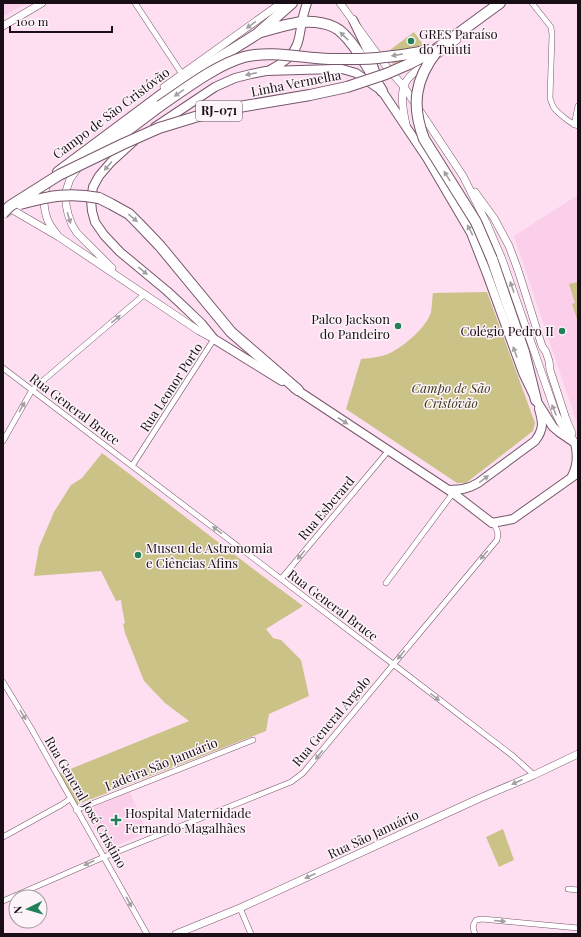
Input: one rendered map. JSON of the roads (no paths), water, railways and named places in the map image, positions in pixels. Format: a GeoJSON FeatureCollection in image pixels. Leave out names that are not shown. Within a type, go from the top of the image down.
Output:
{"type":"FeatureCollection","features":[{"type":"Feature","properties":{"kind":"highway"},"geometry":{"type":"LineString","coordinates":[[58,172],[168,90],[257,34],[292,3]]}},
{"type":"Feature","properties":{"kind":"highway","name":"Linha Vermelha"},"geometry":{"type":"LineString","coordinates":[[6,208],[59,175],[159,128],[195,116],[347,87],[386,74],[438,48],[500,3]]}},
{"type":"Feature","properties":{"kind":"highway"},"geometry":{"type":"LineString","coordinates":[[257,34],[292,23],[302,22],[330,26],[338,30],[353,45],[382,91]]}},
{"type":"Feature","properties":{"kind":"highway"},"geometry":{"type":"LineString","coordinates":[[78,168],[160,106],[198,80],[228,63],[245,57],[280,55],[328,59],[365,59],[385,58],[438,48]]}},
{"type":"Feature","properties":{"kind":"highway"},"geometry":{"type":"LineString","coordinates":[[438,48],[425,68],[420,81],[417,94],[419,125],[424,139],[476,222],[492,259],[524,352],[536,400]]}},
{"type":"Feature","properties":{"kind":"highway","name":"Linha Vermelha"},"geometry":{"type":"LineString","coordinates":[[6,208],[8,204],[58,172],[158,125],[227,107],[346,85],[385,72],[438,48]]}},
{"type":"Feature","properties":{"kind":"highway"},"geometry":{"type":"LineString","coordinates":[[6,208],[36,199],[72,194],[99,198],[129,214],[160,246],[231,332],[298,390]]}},
{"type":"Feature","properties":{"kind":"main road"},"geometry":{"type":"LineString","coordinates":[[266,71],[278,65],[296,48],[300,38],[307,3]]}},
{"type":"Feature","properties":{"kind":"main road"},"geometry":{"type":"LineString","coordinates":[[353,20],[368,51],[382,91]]}},
{"type":"Feature","properties":{"kind":"main road","name":"Campo de São Cristóvão"},"geometry":{"type":"LineString","coordinates":[[492,523],[450,491],[389,450],[298,390],[214,339],[201,323],[180,303],[120,252],[104,235],[95,222],[92,211],[91,200],[93,187],[99,176],[111,162],[137,138],[215,87],[235,78],[266,71],[334,69],[356,73],[382,91],[427,158],[472,233],[523,373],[536,400],[559,432],[577,444]]}},
{"type":"Feature","properties":{"kind":"main road","name":"Campo de São Cristóvão"},"geometry":{"type":"LineString","coordinates":[[450,491],[470,488],[535,441],[540,435],[542,428],[542,420],[536,400]]}},
{"type":"Feature","properties":{"kind":"main road"},"geometry":{"type":"LineString","coordinates":[[492,523],[513,519],[575,475],[577,444]]}},
{"type":"Feature","properties":{"kind":"street"},"geometry":{"type":"LineString","coordinates":[[3,26],[42,3]]}},
{"type":"Feature","properties":{"kind":"street"},"geometry":{"type":"LineString","coordinates":[[135,3],[182,74]]}},
{"type":"Feature","properties":{"kind":"street"},"geometry":{"type":"LineString","coordinates":[[340,3],[386,66],[404,87],[463,176],[494,218],[509,246],[518,270],[542,346],[549,361],[550,370],[566,420],[577,444]]}},
{"type":"Feature","properties":{"kind":"street"},"geometry":{"type":"LineString","coordinates":[[407,128],[403,108],[404,87],[412,74],[507,3]]}},
{"type":"Feature","properties":{"kind":"street"},"geometry":{"type":"LineString","coordinates":[[532,3],[551,28],[551,102],[554,108],[576,126],[578,106]]}},
{"type":"Feature","properties":{"kind":"street","name":"Campo de São Cristóvão"},"geometry":{"type":"LineString","coordinates":[[214,339],[199,331],[59,237],[49,222],[44,209],[44,195],[47,184],[55,172],[63,164],[278,4]]}},
{"type":"Feature","properties":{"kind":"street","name":"Campo de São Cristóvão"},"geometry":{"type":"LineString","coordinates":[[78,168],[70,179],[66,191],[66,204],[72,225],[121,278]]}},
{"type":"Feature","properties":{"kind":"street"},"geometry":{"type":"LineString","coordinates":[[463,176],[488,225],[502,259],[556,414],[560,422],[577,444]]}},
{"type":"Feature","properties":{"kind":"street"},"geometry":{"type":"LineString","coordinates":[[3,217],[6,208],[59,237]]}},
{"type":"Feature","properties":{"kind":"street"},"geometry":{"type":"LineString","coordinates":[[3,441],[32,390],[145,294]]}},
{"type":"Feature","properties":{"kind":"street","name":"Rua Leonor Porto"},"geometry":{"type":"LineString","coordinates":[[132,466],[214,339]]}},
{"type":"Feature","properties":{"kind":"street","name":"Rua General Bruce"},"geometry":{"type":"LineString","coordinates":[[3,368],[393,664],[513,756],[534,775]]}},
{"type":"Feature","properties":{"kind":"street","name":"Rua Esberard"},"geometry":{"type":"LineString","coordinates":[[281,579],[389,450]]}},
{"type":"Feature","properties":{"kind":"street"},"geometry":{"type":"LineString","coordinates":[[386,583],[450,491]]}},
{"type":"Feature","properties":{"kind":"street","name":"Rua General Argolo"},"geometry":{"type":"LineString","coordinates":[[3,901],[104,857],[291,782],[303,773],[496,540],[498,531],[492,523]]}},
{"type":"Feature","properties":{"kind":"street","name":"Rua General José Cristino"},"geometry":{"type":"LineString","coordinates":[[3,682],[31,728],[147,934]]}},
{"type":"Feature","properties":{"kind":"street","name":"Ladeira São Januário"},"geometry":{"type":"LineString","coordinates":[[76,810],[253,740]]}},
{"type":"Feature","properties":{"kind":"street","name":"Rua São Januário"},"geometry":{"type":"LineString","coordinates":[[176,934],[240,908],[578,754]]}},
{"type":"Feature","properties":{"kind":"street"},"geometry":{"type":"LineString","coordinates":[[3,837],[70,799]]}},
{"type":"Feature","properties":{"kind":"street"},"geometry":{"type":"LineString","coordinates":[[568,889],[578,890]]}},
{"type":"Feature","properties":{"kind":"street"},"geometry":{"type":"LineString","coordinates":[[240,908],[251,934]]}},
{"type":"Feature","properties":{"kind":"street"},"geometry":{"type":"LineString","coordinates":[[475,934],[473,929],[476,920],[578,928]]}},
{"type":"Feature","properties":{"kind":"place","name":"GRES Paraíso do Tuiuti"},"geometry":{"type":"Point","coordinates":[411,41]}},
{"type":"Feature","properties":{"kind":"place","name":"Palco Jackson do Pandeiro"},"geometry":{"type":"Point","coordinates":[398,326]}},
{"type":"Feature","properties":{"kind":"place","name":"Colégio Pedro II"},"geometry":{"type":"Point","coordinates":[562,331]}},
{"type":"Feature","properties":{"kind":"place","name":"Museu de Astronomia e Ciências Afins"},"geometry":{"type":"Point","coordinates":[138,555]}},
{"type":"Feature","properties":{"kind":"place","name":"Hospital Maternidade Fernando Magalhães"},"geometry":{"type":"Point","coordinates":[116,820]}}]}
